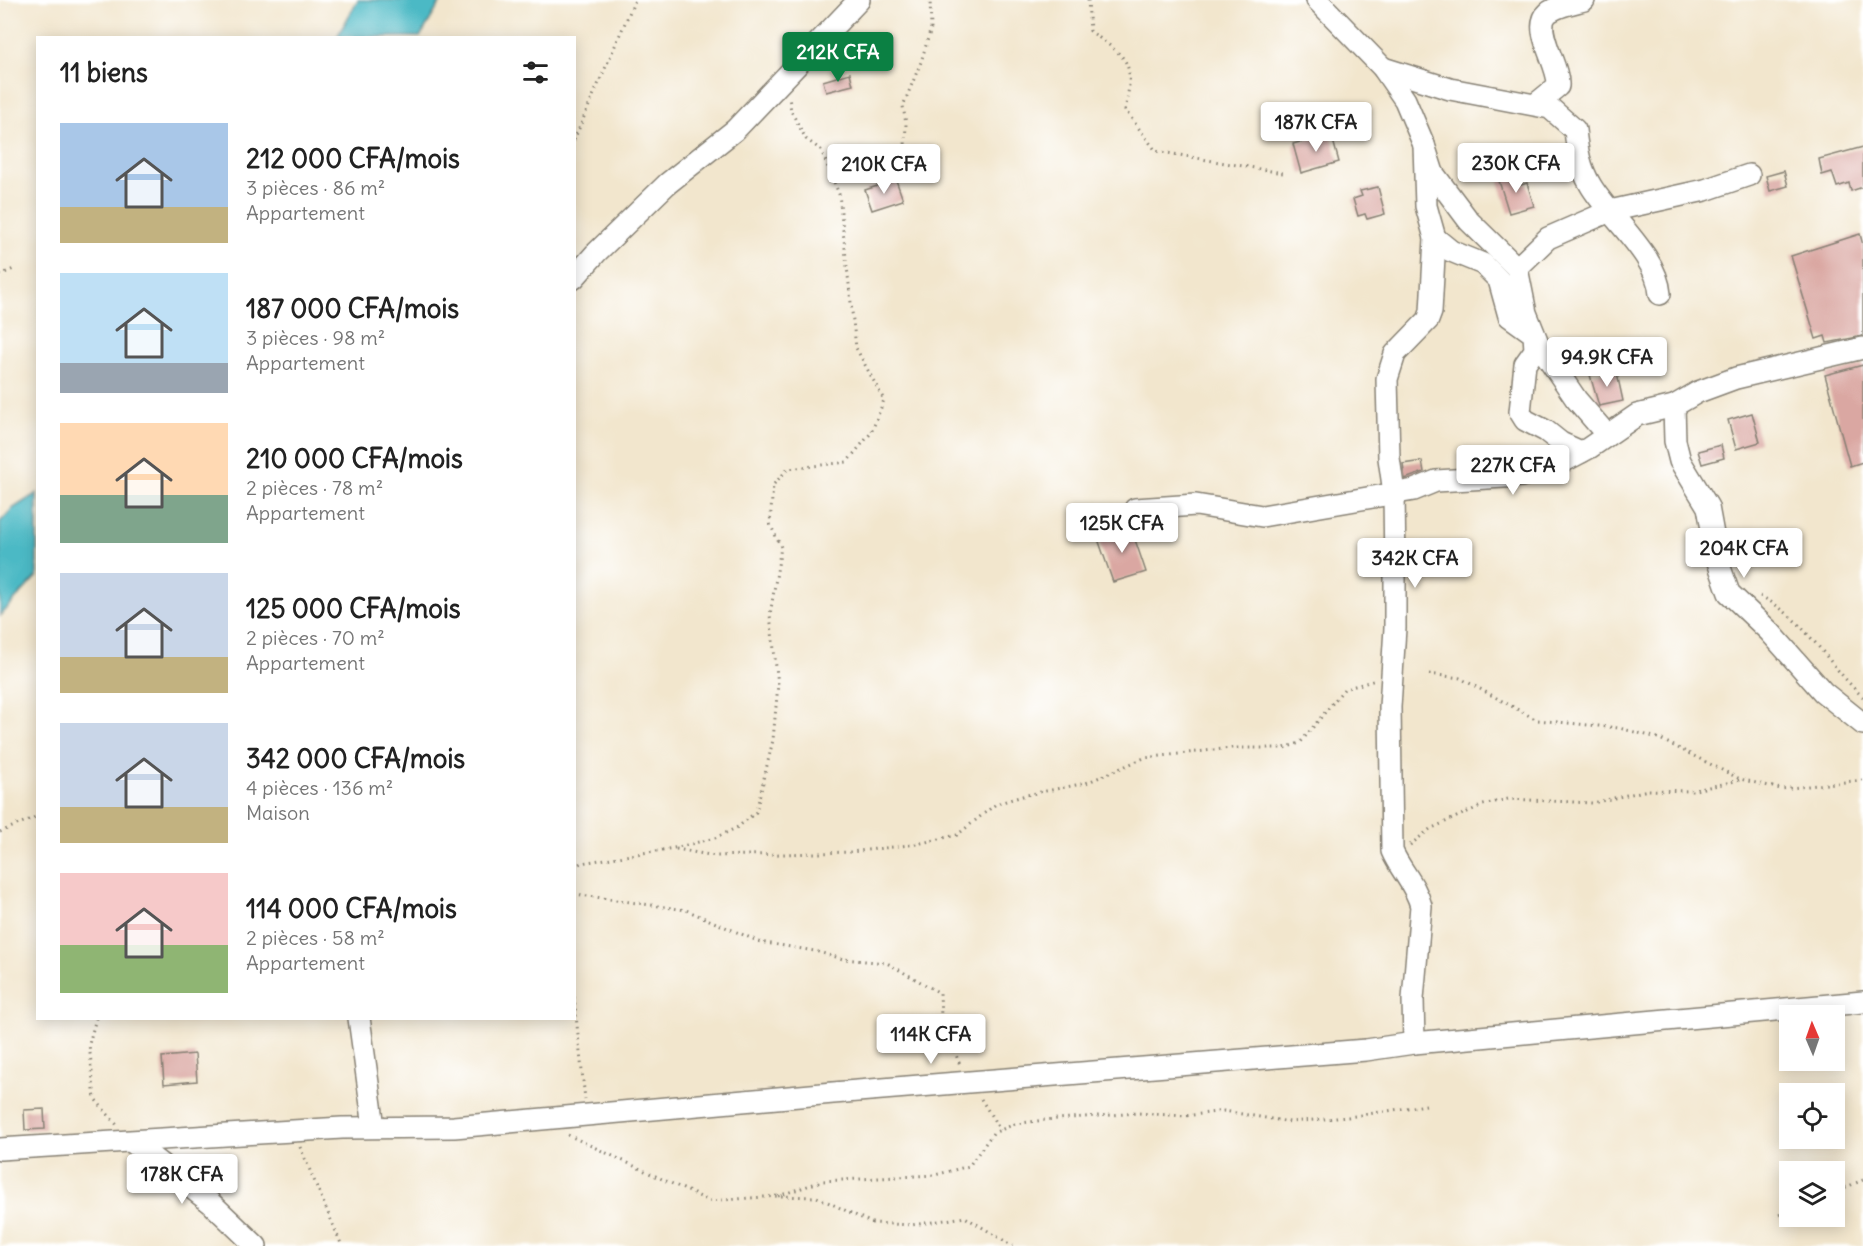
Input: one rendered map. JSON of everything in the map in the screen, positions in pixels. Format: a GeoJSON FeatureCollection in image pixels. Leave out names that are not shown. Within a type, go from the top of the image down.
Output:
{"type":"FeatureCollection","features":[{"type":"Feature","properties":{"kind":"street"},"geometry":{"type":"LineString","coordinates":[[576,276],[667,183],[735,129],[859,0]]}},
{"type":"Feature","properties":{"kind":"street"},"geometry":{"type":"LineString","coordinates":[[1317,0],[1383,68],[1405,100],[1425,146],[1433,173],[1469,221],[1517,268],[1526,313],[1534,334],[1576,399],[1607,435]]}},
{"type":"Feature","properties":{"kind":"street"},"geometry":{"type":"LineString","coordinates":[[1536,104],[1558,86],[1559,76],[1542,31],[1545,18],[1554,10],[1584,0]]}},
{"type":"Feature","properties":{"kind":"street"},"geometry":{"type":"LineString","coordinates":[[1383,68],[1450,89],[1550,108],[1575,130],[1578,157],[1591,186],[1653,270],[1660,294]]}},
{"type":"Feature","properties":{"kind":"street"},"geometry":{"type":"LineString","coordinates":[[1414,1042],[1413,999],[1421,906],[1418,891],[1397,864],[1392,851],[1391,676],[1395,628],[1394,493],[1389,458],[1387,379],[1395,354],[1428,321],[1431,312],[1435,238],[1426,206],[1425,146]]}},
{"type":"Feature","properties":{"kind":"street"},"geometry":{"type":"LineString","coordinates":[[1517,268],[1548,238],[1610,211],[1705,190],[1749,175]]}},
{"type":"Feature","properties":{"kind":"street"},"geometry":{"type":"LineString","coordinates":[[1435,238],[1451,251],[1483,264],[1499,280],[1509,316],[1534,334]]}},
{"type":"Feature","properties":{"kind":"street"},"geometry":{"type":"LineString","coordinates":[[1534,334],[1535,350],[1525,364],[1520,412],[1525,420],[1546,430],[1561,443],[1581,452]]}},
{"type":"Feature","properties":{"kind":"street"},"geometry":{"type":"LineString","coordinates":[[1135,509],[1196,505],[1262,516],[1414,490],[1436,481],[1521,476],[1555,466],[1637,416],[1674,406],[1698,392],[1736,378],[1863,348]]}},
{"type":"Feature","properties":{"kind":"street"},"geometry":{"type":"LineString","coordinates":[[1674,406],[1675,441],[1680,461],[1708,507],[1718,562],[1730,593],[1770,632],[1823,692],[1863,724]]}},
{"type":"Feature","properties":{"kind":"street"},"geometry":{"type":"LineString","coordinates":[[0,1149],[374,1127],[454,1127],[970,1081],[1366,1050],[1414,1042],[1863,1002]]}},
{"type":"Feature","properties":{"kind":"street"},"geometry":{"type":"LineString","coordinates":[[359,1020],[374,1127]]}},
{"type":"Feature","properties":{"kind":"street"},"geometry":{"type":"LineString","coordinates":[[132,1142],[211,1203],[256,1246]]}},
{"type":"Feature","properties":{"kind":"path"},"geometry":{"type":"LineString","coordinates":[[576,135],[635,0]]}},
{"type":"Feature","properties":{"kind":"path"},"geometry":{"type":"LineString","coordinates":[[904,168],[906,124],[903,106],[921,63],[931,28],[930,0]]}},
{"type":"Feature","properties":{"kind":"path"},"geometry":{"type":"LineString","coordinates":[[1088,0],[1090,31],[1121,54],[1131,75],[1125,110],[1156,151],[1283,173]]}},
{"type":"Feature","properties":{"kind":"path"},"geometry":{"type":"LineString","coordinates":[[576,866],[581,863],[674,848],[715,838],[738,827],[756,812],[773,740],[778,684],[771,615],[780,547],[770,524],[773,485],[788,469],[847,462],[871,433],[884,400],[856,348],[839,194],[820,150],[806,139],[791,111],[787,77]]}},
{"type":"Feature","properties":{"kind":"path"},"geometry":{"type":"LineString","coordinates":[[0,274],[16,268]]}},
{"type":"Feature","properties":{"kind":"path"},"geometry":{"type":"LineString","coordinates":[[1730,593],[1761,596],[1775,604],[1797,624],[1842,678],[1863,697]]}},
{"type":"Feature","properties":{"kind":"path"},"geometry":{"type":"LineString","coordinates":[[1429,674],[1460,678],[1537,720],[1619,728],[1658,738],[1740,779],[1781,789],[1863,780]]}},
{"type":"Feature","properties":{"kind":"path"},"geometry":{"type":"LineString","coordinates":[[674,848],[715,856],[851,852],[917,844],[957,835],[996,804],[1026,795],[1086,783],[1144,758],[1231,748],[1284,748],[1300,743],[1344,689],[1391,676]]}},
{"type":"Feature","properties":{"kind":"path"},"geometry":{"type":"LineString","coordinates":[[1397,864],[1413,841],[1430,829],[1482,805],[1508,800],[1593,803],[1648,789],[1691,791],[1740,779]]}},
{"type":"Feature","properties":{"kind":"path"},"geometry":{"type":"LineString","coordinates":[[0,832],[36,817]]}},
{"type":"Feature","properties":{"kind":"path"},"geometry":{"type":"LineString","coordinates":[[576,894],[686,910],[760,942],[815,951],[843,959],[887,963],[940,993],[942,1017],[956,1057],[1000,1130]]}},
{"type":"Feature","properties":{"kind":"path"},"geometry":{"type":"LineString","coordinates":[[576,1017],[586,1116]]}},
{"type":"Feature","properties":{"kind":"path"},"geometry":{"type":"LineString","coordinates":[[96,1020],[90,1044],[95,1099],[132,1142]]}},
{"type":"Feature","properties":{"kind":"path"},"geometry":{"type":"LineString","coordinates":[[778,1196],[822,1181],[935,1175],[969,1166],[993,1133],[1015,1124],[1138,1113],[1185,1116],[1224,1111],[1290,1122],[1348,1117],[1426,1105]]}},
{"type":"Feature","properties":{"kind":"path"},"geometry":{"type":"LineString","coordinates":[[294,1131],[342,1246]]}},
{"type":"Feature","properties":{"kind":"path"},"geometry":{"type":"LineString","coordinates":[[567,1135],[709,1201],[778,1196],[817,1197],[872,1223],[912,1225],[965,1217],[1013,1246]]}},
{"type":"Feature","properties":{"kind":"path"},"geometry":{"type":"LineString","coordinates":[[1845,1187],[1863,1180]]}},
{"type":"Feature","properties":{"kind":"water"},"geometry":{"type":"Polygon","coordinates":[[[358,0],[442,0],[421,36],[338,36],[358,0]]]}},
{"type":"Feature","properties":{"kind":"water"},"geometry":{"type":"Polygon","coordinates":[[[36,494],[36,577],[0,616],[0,522],[12,509],[36,494]]]}},
{"type":"Feature","properties":{"kind":"building"},"geometry":{"type":"Polygon","coordinates":[[[850,73],[853,85],[826,92],[823,81],[850,73]]]}},
{"type":"Feature","properties":{"kind":"building"},"geometry":{"type":"Polygon","coordinates":[[[1331,133],[1339,162],[1301,173],[1293,144],[1331,133]]]}},
{"type":"Feature","properties":{"kind":"building"},"geometry":{"type":"Polygon","coordinates":[[[1863,147],[1863,187],[1851,191],[1849,183],[1837,187],[1832,172],[1822,175],[1819,159],[1863,147]]]}},
{"type":"Feature","properties":{"kind":"building"},"geometry":{"type":"Polygon","coordinates":[[[1784,171],[1788,186],[1770,191],[1766,176],[1784,171]]]}},
{"type":"Feature","properties":{"kind":"building"},"geometry":{"type":"Polygon","coordinates":[[[1518,175],[1521,185],[1527,183],[1534,206],[1509,213],[1499,181],[1518,175]]]}},
{"type":"Feature","properties":{"kind":"building"},"geometry":{"type":"Polygon","coordinates":[[[896,180],[903,200],[872,210],[865,190],[896,180]]]}},
{"type":"Feature","properties":{"kind":"building"},"geometry":{"type":"Polygon","coordinates":[[[1378,187],[1385,214],[1367,219],[1365,214],[1358,216],[1353,199],[1362,196],[1360,191],[1378,187]]]}},
{"type":"Feature","properties":{"kind":"building"},"geometry":{"type":"Polygon","coordinates":[[[1860,234],[1863,245],[1863,336],[1827,343],[1825,336],[1816,339],[1791,256],[1860,234]]]}},
{"type":"Feature","properties":{"kind":"building"},"geometry":{"type":"Polygon","coordinates":[[[1863,365],[1863,462],[1850,466],[1825,375],[1863,365]]]}},
{"type":"Feature","properties":{"kind":"building"},"geometry":{"type":"Polygon","coordinates":[[[1616,369],[1623,401],[1599,406],[1590,375],[1616,369]]]}},
{"type":"Feature","properties":{"kind":"building"},"geometry":{"type":"Polygon","coordinates":[[[1752,413],[1760,442],[1736,449],[1728,420],[1752,413]]]}},
{"type":"Feature","properties":{"kind":"building"},"geometry":{"type":"Polygon","coordinates":[[[1721,445],[1724,458],[1702,464],[1698,451],[1721,445]]]}},
{"type":"Feature","properties":{"kind":"building"},"geometry":{"type":"Polygon","coordinates":[[[1422,461],[1424,472],[1405,479],[1403,464],[1422,461]]]}},
{"type":"Feature","properties":{"kind":"building"},"geometry":{"type":"Polygon","coordinates":[[[1130,525],[1146,572],[1113,582],[1097,536],[1130,525]]]}},
{"type":"Feature","properties":{"kind":"building"},"geometry":{"type":"Polygon","coordinates":[[[195,1054],[197,1081],[164,1084],[162,1057],[195,1054]]]}},
{"type":"Feature","properties":{"kind":"building"},"geometry":{"type":"Polygon","coordinates":[[[44,1109],[45,1129],[25,1130],[24,1110],[44,1109]]]}}]}
